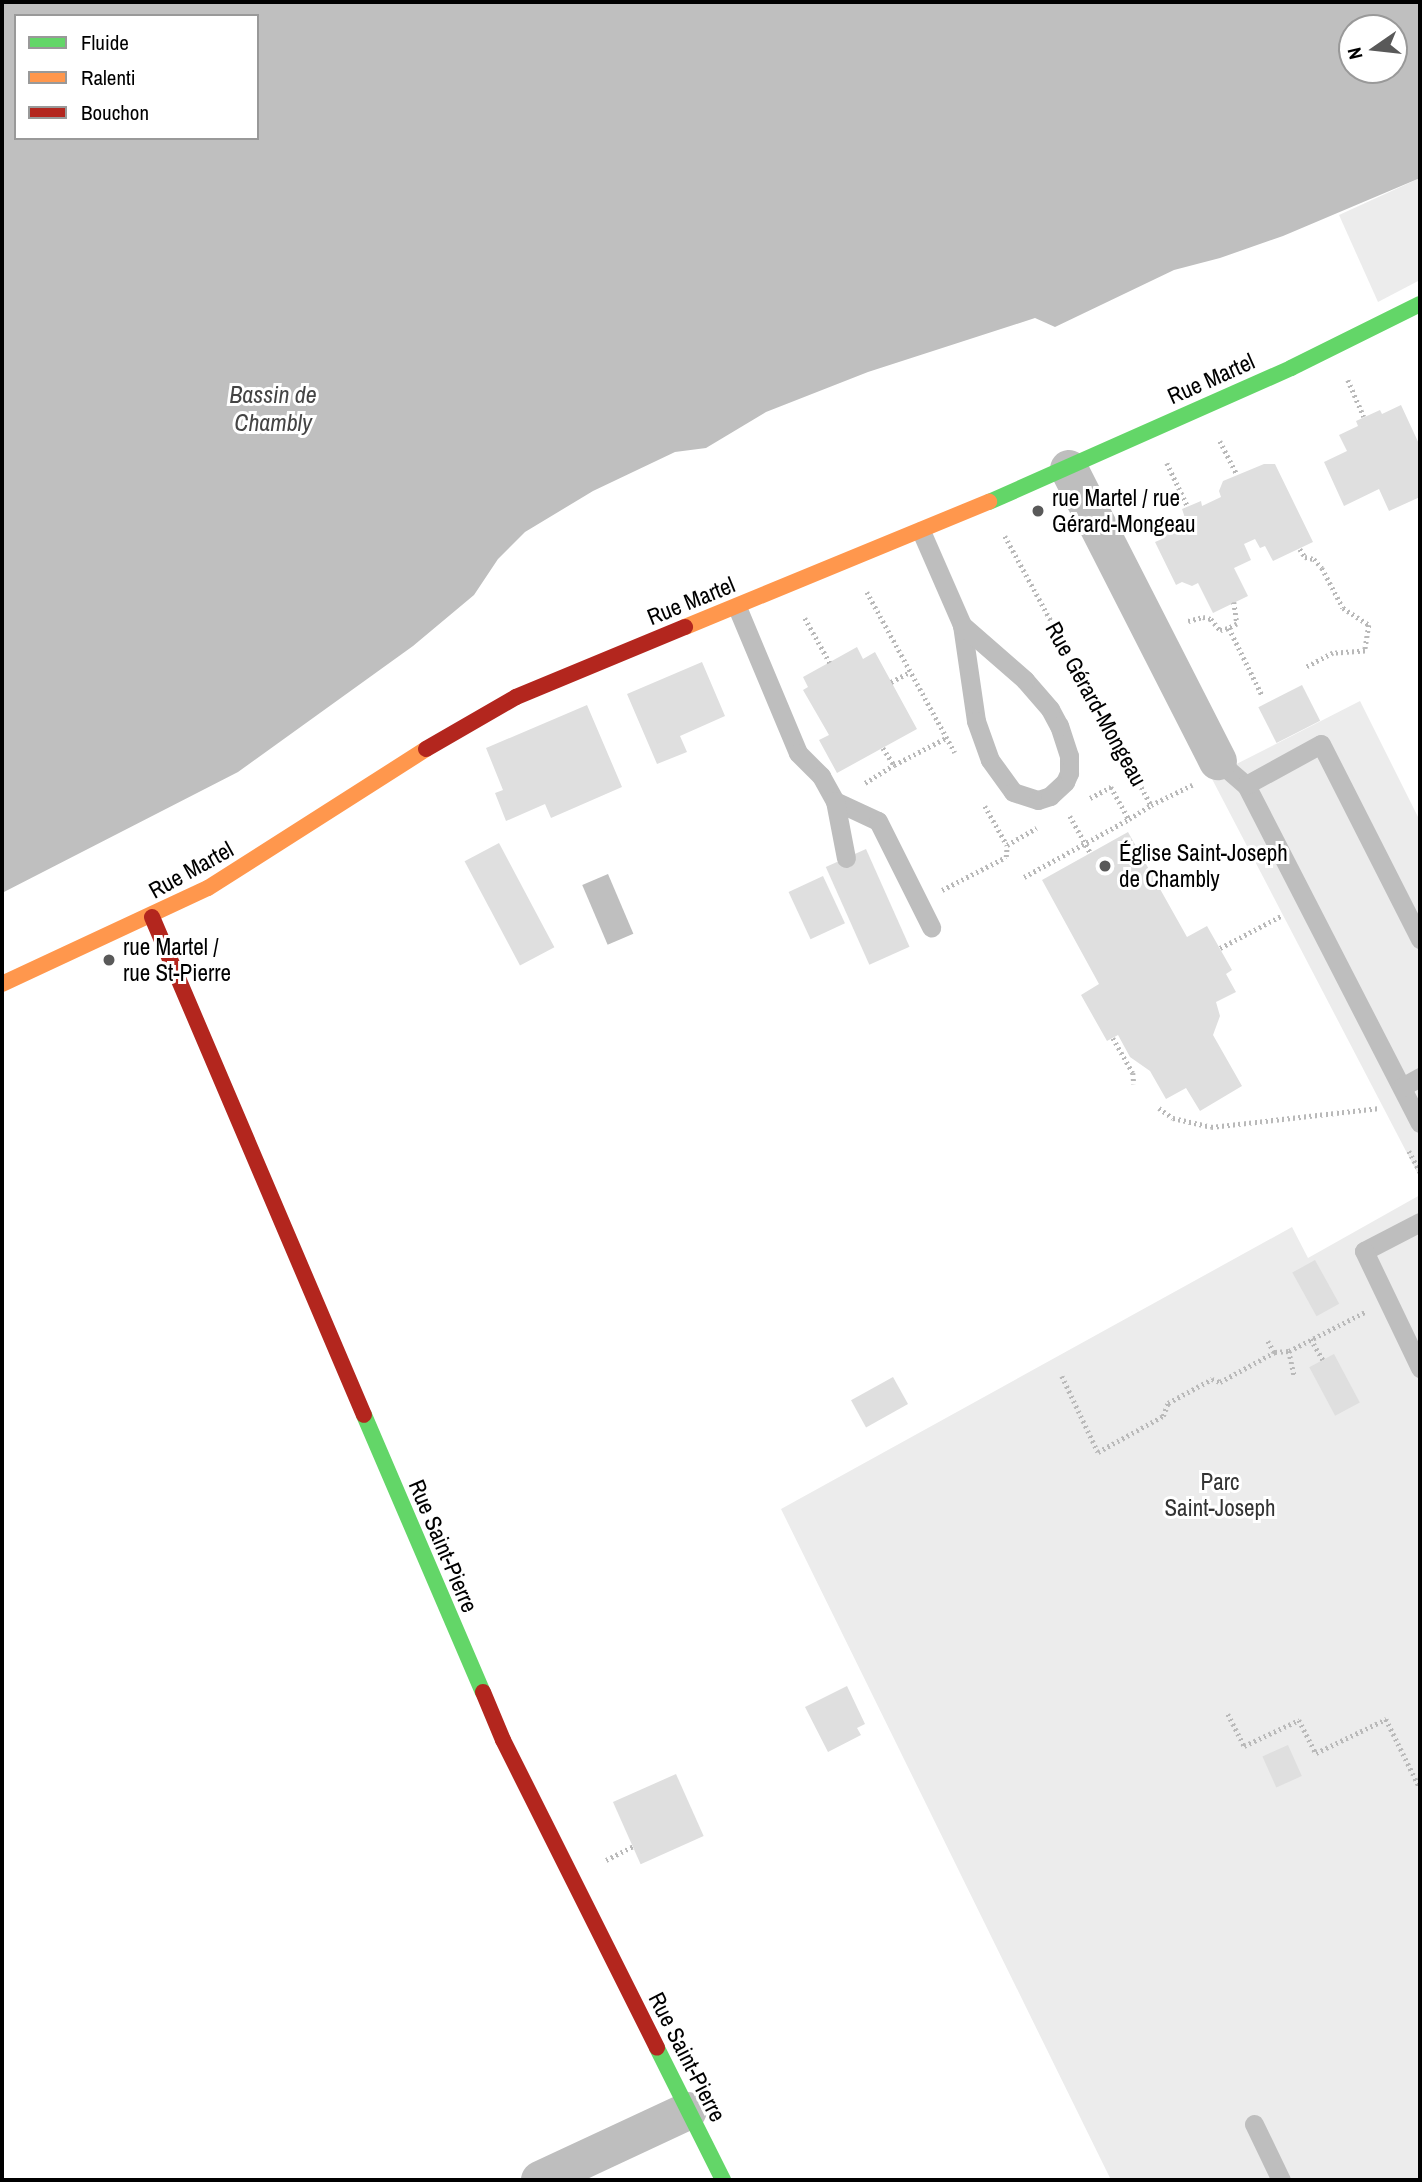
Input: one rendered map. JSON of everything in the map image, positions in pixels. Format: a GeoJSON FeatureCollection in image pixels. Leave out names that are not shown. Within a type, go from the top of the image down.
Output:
{"type":"FeatureCollection","features":[{"type":"Feature","properties":{"kind":"street","name":"Rue Martel"},"geometry":{"type":"LineString","coordinates":[[2,984],[152,916],[252,862],[487,712],[547,683],[1069,469],[1291,368],[1420,304]]}},
{"type":"Feature","properties":{"kind":"street"},"geometry":{"type":"LineString","coordinates":[[1069,469],[1220,776]]}},
{"type":"Feature","properties":{"kind":"street","name":"Rue Saint-Pierre"},"geometry":{"type":"LineString","coordinates":[[152,916],[503,1740],[723,2180]]}},
{"type":"Feature","properties":{"kind":"street"},"geometry":{"type":"LineString","coordinates":[[540,2180],[688,2111]]}},
{"type":"Feature","properties":{"kind":"lane"},"geometry":{"type":"LineString","coordinates":[[921,531],[962,625],[976,722],[990,760],[1013,792],[1038,800],[1050,796],[1065,782],[1069,773],[1069,757],[1059,726],[1050,709],[1025,680],[962,625]]}},
{"type":"Feature","properties":{"kind":"lane"},"geometry":{"type":"LineString","coordinates":[[737,607],[798,753],[821,776],[835,801],[846,858]]}},
{"type":"Feature","properties":{"kind":"lane"},"geometry":{"type":"LineString","coordinates":[[1418,1114],[1220,776],[1321,744],[1420,939]]}},
{"type":"Feature","properties":{"kind":"lane"},"geometry":{"type":"LineString","coordinates":[[835,801],[878,821],[931,927]]}},
{"type":"Feature","properties":{"kind":"lane"},"geometry":{"type":"LineString","coordinates":[[1402,1087],[1420,1077]]}},
{"type":"Feature","properties":{"kind":"lane"},"geometry":{"type":"LineString","coordinates":[[1420,1222],[1364,1251],[1420,1368]]}},
{"type":"Feature","properties":{"kind":"lane"},"geometry":{"type":"LineString","coordinates":[[1254,2124],[1281,2180]]}},
{"type":"Feature","properties":{"kind":"path"},"geometry":{"type":"LineString","coordinates":[[1344,372],[1364,417]]}},
{"type":"Feature","properties":{"kind":"path"},"geometry":{"type":"LineString","coordinates":[[1215,431],[1237,474]]}},
{"type":"Feature","properties":{"kind":"path"},"geometry":{"type":"LineString","coordinates":[[1163,455],[1188,507]]}},
{"type":"Feature","properties":{"kind":"path","name":"Rue Gérard-Mongeau"},"geometry":{"type":"LineString","coordinates":[[1002,531],[1151,805],[1220,776]]}},
{"type":"Feature","properties":{"kind":"path"},"geometry":{"type":"LineString","coordinates":[[1300,549],[1305,557],[1314,559],[1322,568],[1343,608],[1369,625],[1365,651],[1333,653],[1307,667]]}},
{"type":"Feature","properties":{"kind":"path"},"geometry":{"type":"LineString","coordinates":[[1183,623],[1203,617],[1210,619],[1220,630],[1229,628],[1237,624],[1234,602]]}},
{"type":"Feature","properties":{"kind":"path"},"geometry":{"type":"LineString","coordinates":[[802,612],[830,663]]}},
{"type":"Feature","properties":{"kind":"path"},"geometry":{"type":"LineString","coordinates":[[1229,628],[1262,695]]}},
{"type":"Feature","properties":{"kind":"path"},"geometry":{"type":"LineString","coordinates":[[891,682],[910,672]]}},
{"type":"Feature","properties":{"kind":"path"},"geometry":{"type":"LineString","coordinates":[[883,748],[894,765],[946,738]]}},
{"type":"Feature","properties":{"kind":"path"},"geometry":{"type":"LineString","coordinates":[[1067,811],[1090,852]]}},
{"type":"Feature","properties":{"kind":"path"},"geometry":{"type":"LineString","coordinates":[[1024,877],[1129,818]]}},
{"type":"Feature","properties":{"kind":"path"},"geometry":{"type":"LineString","coordinates":[[958,880],[1006,857],[1007,845]]}},
{"type":"Feature","properties":{"kind":"path"},"geometry":{"type":"LineString","coordinates":[[1220,948],[1287,912]]}},
{"type":"Feature","properties":{"kind":"path"},"geometry":{"type":"LineString","coordinates":[[1113,1038],[1133,1073],[1134,1084]]}},
{"type":"Feature","properties":{"kind":"path"},"geometry":{"type":"LineString","coordinates":[[1159,1108],[1181,1122],[1211,1127],[1388,1108]]}},
{"type":"Feature","properties":{"kind":"path"},"geometry":{"type":"LineString","coordinates":[[1406,1143],[1420,1172]]}},
{"type":"Feature","properties":{"kind":"path"},"geometry":{"type":"LineString","coordinates":[[1062,1376],[1098,1452],[1163,1416],[1168,1403],[1212,1379],[1220,1382],[1275,1352],[1289,1351],[1341,1324]]}},
{"type":"Feature","properties":{"kind":"path"},"geometry":{"type":"LineString","coordinates":[[1311,1339],[1323,1360]]}},
{"type":"Feature","properties":{"kind":"path"},"geometry":{"type":"LineString","coordinates":[[1268,1340],[1275,1352]]}},
{"type":"Feature","properties":{"kind":"path"},"geometry":{"type":"LineString","coordinates":[[1289,1351],[1294,1375]]}},
{"type":"Feature","properties":{"kind":"path"},"geometry":{"type":"LineString","coordinates":[[1228,1714],[1244,1746],[1298,1720],[1316,1753],[1386,1719],[1420,1788]]}},
{"type":"Feature","properties":{"kind":"path"},"geometry":{"type":"LineString","coordinates":[[601,1862],[633,1846]]}},
{"type":"Feature","properties":{"kind":"green space"},"geometry":{"type":"Polygon","coordinates":[[[1420,178],[1420,280],[1378,302],[1339,215],[1420,178]]]}},
{"type":"Feature","properties":{"kind":"green space"},"geometry":{"type":"Polygon","coordinates":[[[1360,701],[1420,821],[1420,1178],[1211,777],[1360,701]]]}},
{"type":"Feature","properties":{"kind":"green space","name":"Parc Saint-Joseph"},"geometry":{"type":"Polygon","coordinates":[[[1420,1195],[1420,2180],[1111,2180],[781,1509],[1292,1227],[1308,1258],[1420,1195]]]}},
{"type":"Feature","properties":{"kind":"water","name":"Bassin de Chambly"},"geometry":{"type":"Polygon","coordinates":[[[2,2],[1420,2],[1420,178],[1283,236],[1220,258],[1174,270],[1055,327],[1035,318],[868,372],[766,412],[706,448],[675,452],[593,491],[525,532],[498,559],[474,595],[413,646],[238,772],[2,893],[2,2]]]}},
{"type":"Feature","properties":{"kind":"water"},"geometry":{"type":"Polygon","coordinates":[[[608,874],[633,934],[608,945],[582,885],[608,874]]]}},
{"type":"Feature","properties":{"kind":"building"},"geometry":{"type":"Polygon","coordinates":[[[1401,405],[1420,446],[1420,497],[1389,511],[1379,489],[1344,506],[1324,462],[1347,451],[1339,435],[1358,426],[1356,421],[1380,410],[1382,414],[1401,405]]]}},
{"type":"Feature","properties":{"kind":"building"},"geometry":{"type":"Polygon","coordinates":[[[1264,464],[1275,464],[1313,542],[1273,561],[1265,546],[1260,548],[1255,539],[1244,544],[1251,560],[1234,568],[1248,596],[1213,613],[1198,583],[1192,586],[1182,582],[1176,585],[1155,542],[1162,539],[1158,533],[1161,528],[1185,518],[1182,509],[1201,501],[1202,506],[1221,497],[1219,491],[1223,481],[1264,464]]]}},
{"type":"Feature","properties":{"kind":"building"},"geometry":{"type":"Polygon","coordinates":[[[857,647],[863,659],[875,652],[917,729],[837,773],[819,740],[829,735],[803,690],[808,687],[803,677],[857,647]]]}},
{"type":"Feature","properties":{"kind":"building"},"geometry":{"type":"Polygon","coordinates":[[[702,662],[725,716],[680,736],[687,752],[657,764],[627,694],[702,662]]]}},
{"type":"Feature","properties":{"kind":"building"},"geometry":{"type":"Polygon","coordinates":[[[1302,685],[1320,721],[1277,743],[1258,707],[1302,685]]]}},
{"type":"Feature","properties":{"kind":"building"},"geometry":{"type":"Polygon","coordinates":[[[587,705],[622,787],[551,818],[545,804],[506,821],[495,793],[503,790],[486,748],[587,705]]]}},
{"type":"Feature","properties":{"kind":"building"},"geometry":{"type":"Polygon","coordinates":[[[1128,832],[1187,937],[1207,926],[1232,970],[1226,974],[1236,992],[1216,1002],[1220,1016],[1213,1035],[1242,1086],[1200,1111],[1186,1088],[1166,1099],[1150,1071],[1130,1057],[1118,1035],[1107,1041],[1081,995],[1099,984],[1042,880],[1128,832]]]}},
{"type":"Feature","properties":{"kind":"building"},"geometry":{"type":"Polygon","coordinates":[[[499,843],[554,947],[520,965],[465,861],[499,843]]]}},
{"type":"Feature","properties":{"kind":"building"},"geometry":{"type":"Polygon","coordinates":[[[866,849],[910,947],[869,965],[826,867],[866,849]]]}},
{"type":"Feature","properties":{"kind":"building"},"geometry":{"type":"Polygon","coordinates":[[[823,876],[845,923],[811,939],[789,892],[823,876]]]}},
{"type":"Feature","properties":{"kind":"building"},"geometry":{"type":"Polygon","coordinates":[[[1315,1260],[1339,1304],[1317,1316],[1292,1273],[1315,1260]]]}},
{"type":"Feature","properties":{"kind":"building"},"geometry":{"type":"Polygon","coordinates":[[[1334,1354],[1360,1403],[1335,1416],[1309,1367],[1334,1354]]]}},
{"type":"Feature","properties":{"kind":"building"},"geometry":{"type":"Polygon","coordinates":[[[893,1377],[908,1404],[866,1427],[851,1400],[893,1377]]]}},
{"type":"Feature","properties":{"kind":"building"},"geometry":{"type":"Polygon","coordinates":[[[847,1686],[865,1724],[857,1728],[861,1735],[828,1752],[805,1707],[847,1686]]]}},
{"type":"Feature","properties":{"kind":"building"},"geometry":{"type":"Polygon","coordinates":[[[1288,1745],[1302,1776],[1276,1787],[1262,1756],[1288,1745]]]}},
{"type":"Feature","properties":{"kind":"building"},"geometry":{"type":"Polygon","coordinates":[[[676,1774],[704,1836],[641,1864],[613,1802],[676,1774]]]}},
{"type":"Feature","properties":{"kind":"traffic: fast"},"geometry":{"type":"LineString","coordinates":[[989,502],[1291,368],[1420,304]]}},
{"type":"Feature","properties":{"kind":"traffic: fast"},"geometry":{"type":"LineString","coordinates":[[364,1415],[483,1692]]}},
{"type":"Feature","properties":{"kind":"traffic: fast"},"geometry":{"type":"LineString","coordinates":[[657,2048],[723,2180]]}},
{"type":"Feature","properties":{"kind":"traffic: slow"},"geometry":{"type":"LineString","coordinates":[[685,627],[989,502]]}},
{"type":"Feature","properties":{"kind":"traffic: slow"},"geometry":{"type":"LineString","coordinates":[[2,984],[208,888],[426,749]]}},
{"type":"Feature","properties":{"kind":"traffic: jam"},"geometry":{"type":"LineString","coordinates":[[426,749],[516,697],[685,627]]}},
{"type":"Feature","properties":{"kind":"traffic: jam"},"geometry":{"type":"LineString","coordinates":[[152,917],[364,1415]]}},
{"type":"Feature","properties":{"kind":"traffic: jam"},"geometry":{"type":"LineString","coordinates":[[483,1692],[503,1740],[657,2048]]}},
{"type":"Feature","properties":{"kind":"place","name":"rue Martel / rue Gérard-Mongeau"},"geometry":{"type":"Point","coordinates":[1038,511]}},
{"type":"Feature","properties":{"kind":"place","name":"Église Saint-Joseph de Chambly"},"geometry":{"type":"Point","coordinates":[1105,866]}},
{"type":"Feature","properties":{"kind":"place","name":"rue Martel / rue St-Pierre"},"geometry":{"type":"Point","coordinates":[109,960]}}]}
